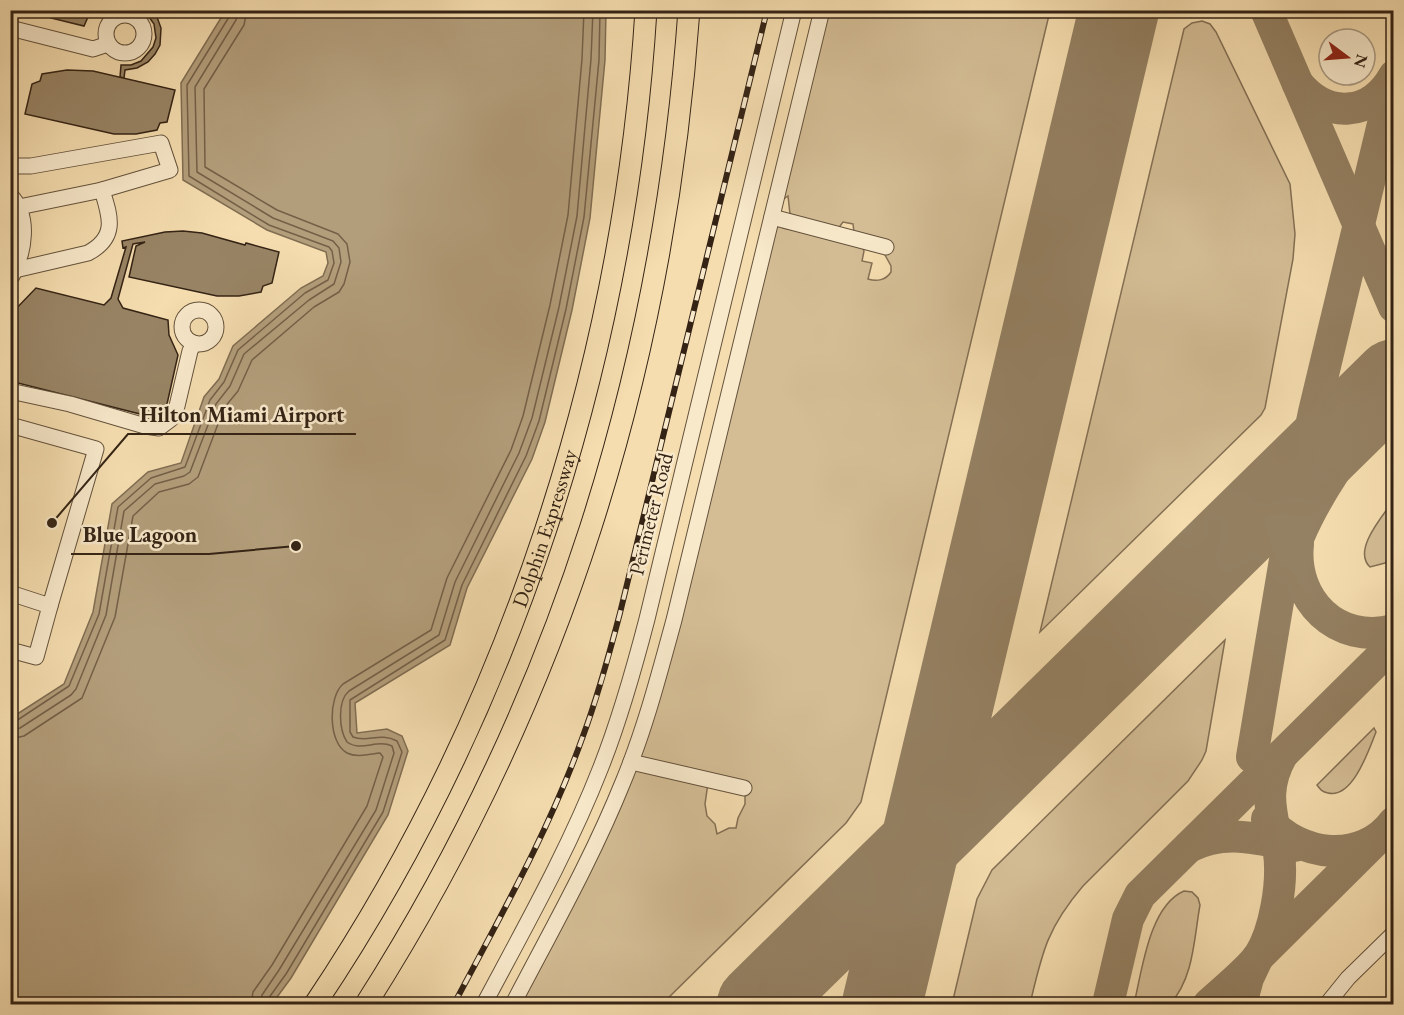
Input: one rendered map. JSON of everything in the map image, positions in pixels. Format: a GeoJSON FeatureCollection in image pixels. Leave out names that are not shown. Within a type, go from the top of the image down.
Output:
{"type":"FeatureCollection","features":[{"type":"Feature","properties":{"kind":"highway","name":"Dolphin Expressway"},"geometry":{"type":"LineString","coordinates":[[315,1005],[349,951],[417,831],[470,723],[510,629],[555,500],[585,397],[617,252],[636,121],[646,10]]}},
{"type":"Feature","properties":{"kind":"highway","name":"Dolphin Expressway"},"geometry":{"type":"LineString","coordinates":[[366,1005],[436,887],[508,743],[557,625],[597,511],[630,394],[661,248],[679,125],[689,10]]}},
{"type":"Feature","properties":{"kind":"highway"},"geometry":{"type":"LineString","coordinates":[[304,1005],[349,951]]}},
{"type":"Feature","properties":{"kind":"street","name":"Perimeter Road"},"geometry":{"type":"LineString","coordinates":[[484,1005],[583,810],[601,767],[630,681],[650,608],[794,10]]}},
{"type":"Feature","properties":{"kind":"street"},"geometry":{"type":"LineString","coordinates":[[513,1005],[592,853],[631,762],[660,674],[822,10]]}},
{"type":"Feature","properties":{"kind":"street"},"geometry":{"type":"LineString","coordinates":[[122,13],[135,18],[144,34],[140,46],[124,53],[112,49],[106,38],[108,26],[122,13]]}},
{"type":"Feature","properties":{"kind":"street"},"geometry":{"type":"LineString","coordinates":[[10,28],[93,49],[108,44]]}},
{"type":"Feature","properties":{"kind":"street"},"geometry":{"type":"LineString","coordinates":[[10,166],[31,166],[161,143],[170,170],[102,190],[15,201],[22,220],[22,245],[13,274]]}},
{"type":"Feature","properties":{"kind":"street"},"geometry":{"type":"LineString","coordinates":[[13,274],[98,248],[104,241],[110,225],[102,190]]}},
{"type":"Feature","properties":{"kind":"street"},"geometry":{"type":"LineString","coordinates":[[772,217],[886,247]]}},
{"type":"Feature","properties":{"kind":"street"},"geometry":{"type":"LineString","coordinates":[[10,391],[70,404],[159,428],[171,419],[177,406],[194,343]]}},
{"type":"Feature","properties":{"kind":"street"},"geometry":{"type":"LineString","coordinates":[[10,425],[96,449],[36,657],[10,650]]}},
{"type":"Feature","properties":{"kind":"street"},"geometry":{"type":"LineString","coordinates":[[10,593],[50,606]]}},
{"type":"Feature","properties":{"kind":"street"},"geometry":{"type":"LineString","coordinates":[[631,762],[744,788]]}},
{"type":"Feature","properties":{"kind":"street"},"geometry":{"type":"LineString","coordinates":[[1327,1005],[1337,989],[1394,933]]}},
{"type":"Feature","properties":{"kind":"shaded area"},"geometry":{"type":"Polygon","coordinates":[[[828,11],[1050,11],[861,802],[846,823],[662,1004],[520,1004],[636,769],[708,783],[705,804],[707,816],[715,824],[717,834],[729,828],[736,828],[745,804],[745,786],[641,759],[641,752],[775,225],[782,223],[783,228],[861,243],[864,251],[862,261],[872,263],[868,279],[881,280],[891,272],[891,266],[885,255],[888,245],[854,232],[853,224],[843,222],[837,230],[790,214],[788,196],[782,200],[828,11]]]}},
{"type":"Feature","properties":{"kind":"shaded area"},"geometry":{"type":"Polygon","coordinates":[[[1202,21],[1210,24],[1216,32],[1290,184],[1295,234],[1293,259],[1265,408],[1261,415],[1040,632],[1184,29],[1192,23],[1202,21]]]}},
{"type":"Feature","properties":{"kind":"shaded area"},"geometry":{"type":"Polygon","coordinates":[[[1393,501],[1393,555],[1385,563],[1370,567],[1365,560],[1367,543],[1371,533],[1393,501]]]}},
{"type":"Feature","properties":{"kind":"shaded area"},"geometry":{"type":"Polygon","coordinates":[[[1225,640],[1206,751],[1202,760],[1188,781],[1083,886],[1061,915],[1043,955],[1030,1004],[952,1004],[977,899],[992,870],[1225,640]]]}},
{"type":"Feature","properties":{"kind":"shaded area"},"geometry":{"type":"Polygon","coordinates":[[[1374,728],[1376,732],[1369,750],[1352,781],[1337,793],[1321,790],[1317,785],[1374,728]]]}},
{"type":"Feature","properties":{"kind":"shaded area"},"geometry":{"type":"Polygon","coordinates":[[[1184,891],[1192,892],[1198,898],[1200,905],[1192,957],[1184,982],[1170,1004],[1134,1004],[1144,958],[1155,925],[1172,899],[1184,891]]]}},
{"type":"Feature","properties":{"kind":"water"},"geometry":{"type":"Polygon","coordinates":[[[224,11],[606,11],[605,60],[590,218],[572,310],[545,422],[532,459],[467,588],[450,645],[355,703],[357,733],[387,729],[402,736],[408,751],[388,815],[291,978],[272,1004],[11,1004],[11,718],[64,684],[93,612],[112,504],[148,472],[181,463],[204,397],[219,379],[233,346],[301,288],[323,276],[328,263],[326,252],[267,230],[183,180],[181,83],[224,11]]]}},
{"type":"Feature","properties":{"kind":"building"},"geometry":{"type":"Polygon","coordinates":[[[53,10],[91,10],[84,26],[51,18],[53,10]]]}},
{"type":"Feature","properties":{"kind":"building"},"geometry":{"type":"Polygon","coordinates":[[[144,10],[152,10],[157,17],[161,28],[160,45],[148,62],[137,68],[125,70],[124,78],[120,77],[121,65],[131,65],[141,61],[153,47],[156,38],[154,24],[144,10]]]}},
{"type":"Feature","properties":{"kind":"building"},"geometry":{"type":"Polygon","coordinates":[[[67,70],[93,71],[175,90],[167,122],[160,123],[157,130],[136,134],[114,134],[25,114],[32,84],[40,81],[42,74],[67,70]]]}},
{"type":"Feature","properties":{"kind":"building"},"geometry":{"type":"Polygon","coordinates":[[[165,232],[202,233],[279,252],[272,283],[263,286],[261,292],[239,296],[217,296],[129,277],[136,246],[145,242],[133,244],[118,299],[123,308],[168,320],[169,335],[178,355],[165,413],[155,410],[152,417],[10,381],[10,315],[36,288],[104,305],[111,298],[126,247],[123,248],[122,241],[165,232]]]}},
{"type":"Feature","properties":{"kind":"taxiway"},"geometry":{"type":"LineString","coordinates":[[1266,10],[1394,307]]}},
{"type":"Feature","properties":{"kind":"taxiway"},"geometry":{"type":"LineString","coordinates":[[1298,84],[1322,103],[1335,108],[1348,108],[1361,106],[1373,99],[1384,90],[1394,76]]}},
{"type":"Feature","properties":{"kind":"taxiway"},"geometry":{"type":"LineString","coordinates":[[1252,757],[1293,512],[1314,412],[1394,78]]}},
{"type":"Feature","properties":{"kind":"taxiway"},"geometry":{"type":"LineString","coordinates":[[1299,536],[1330,478],[1394,389]]}},
{"type":"Feature","properties":{"kind":"taxiway"},"geometry":{"type":"LineString","coordinates":[[1298,544],[1298,564],[1302,583],[1322,614],[1354,631],[1373,633],[1394,630]]}},
{"type":"Feature","properties":{"kind":"taxiway"},"geometry":{"type":"LineString","coordinates":[[1108,1004],[1128,919],[1140,895],[1394,644]]}},
{"type":"Feature","properties":{"kind":"taxiway"},"geometry":{"type":"LineString","coordinates":[[1209,1004],[1255,962],[1269,934],[1277,906],[1280,878],[1279,853],[1270,792],[1282,755]]}},
{"type":"Feature","properties":{"kind":"taxiway"},"geometry":{"type":"LineString","coordinates":[[1267,819],[1280,832],[1296,842],[1330,851],[1348,850],[1365,845],[1381,836],[1394,822]]}},
{"type":"Feature","properties":{"kind":"taxiway"},"geometry":{"type":"LineString","coordinates":[[1189,847],[1202,841],[1228,836],[1255,838],[1295,846]]}},
{"type":"Feature","properties":{"kind":"taxiway"},"geometry":{"type":"LineString","coordinates":[[1241,1004],[1248,978],[1258,957],[1374,842]]}},
{"type":"Feature","properties":{"kind":"runway"},"geometry":{"type":"LineString","coordinates":[[882,1004],[1119,10]]}},
{"type":"Feature","properties":{"kind":"runway"},"geometry":{"type":"LineString","coordinates":[[757,1004],[1394,379]]}},
{"type":"Feature","properties":{"kind":"railway"},"geometry":{"type":"LineString","coordinates":[[454,1004],[540,839],[570,771],[598,691],[620,613],[767,10]]}},
{"type":"Feature","properties":{"kind":"place","name":"Hilton Miami Airport"},"geometry":{"type":"Point","coordinates":[52,523]}},
{"type":"Feature","properties":{"kind":"place","name":"Blue Lagoon"},"geometry":{"type":"Point","coordinates":[296,546]}}]}
